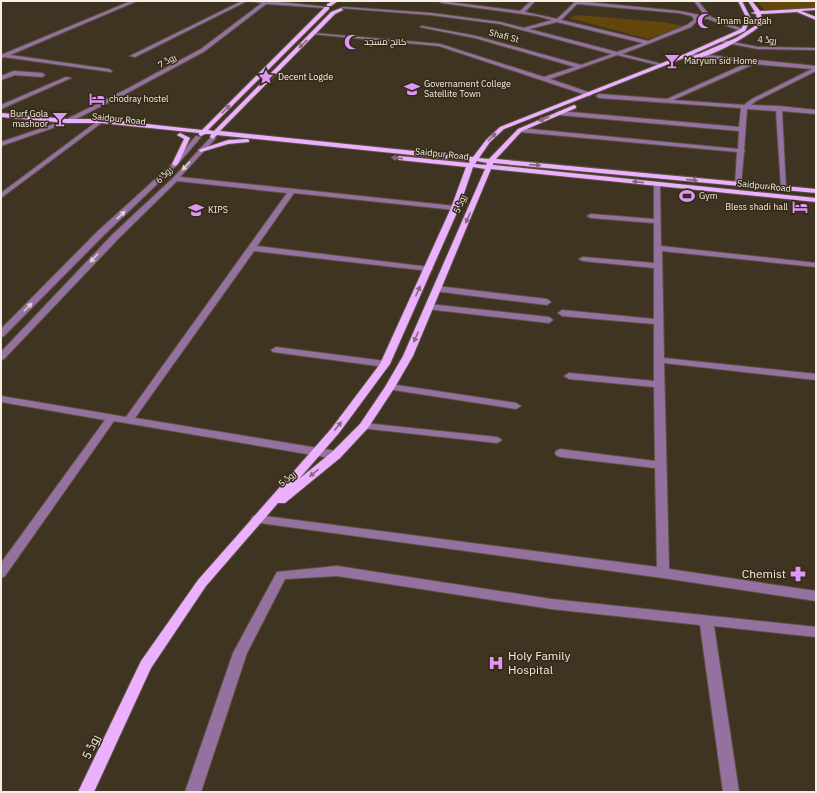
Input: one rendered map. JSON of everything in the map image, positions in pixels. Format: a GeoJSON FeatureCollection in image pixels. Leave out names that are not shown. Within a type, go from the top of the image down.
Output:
{"type":"FeatureCollection","features":[{"type":"Feature","properties":{"kind":"main road","name":"روڈ 6"},"geometry":{"type":"LineString","coordinates":[[201,134],[327,7],[336,1]]}},
{"type":"Feature","properties":{"kind":"main road","name":"روڈ 6"},"geometry":{"type":"LineString","coordinates":[[214,135],[333,13],[343,8],[346,1]]}},
{"type":"Feature","properties":{"kind":"main road"},"geometry":{"type":"LineString","coordinates":[[740,1],[749,19],[743,30]]}},
{"type":"Feature","properties":{"kind":"main road"},"geometry":{"type":"LineString","coordinates":[[750,1],[758,12]]}},
{"type":"Feature","properties":{"kind":"main road"},"geometry":{"type":"LineString","coordinates":[[327,7],[343,8]]}},
{"type":"Feature","properties":{"kind":"main road"},"geometry":{"type":"LineString","coordinates":[[747,13],[816,9]]}},
{"type":"Feature","properties":{"kind":"main road"},"geometry":{"type":"LineString","coordinates":[[798,11],[816,19]]}},
{"type":"Feature","properties":{"kind":"main road","name":"روڈ 5"},"geometry":{"type":"LineString","coordinates":[[257,519],[336,455],[364,426],[390,388],[408,356],[490,164],[520,130],[599,96],[733,42],[752,31],[760,24],[758,12]]}},
{"type":"Feature","properties":{"kind":"main road","name":"روڈ 5"},"geometry":{"type":"LineString","coordinates":[[86,792],[146,665],[202,583],[317,452],[354,407],[385,364],[455,208],[472,163],[488,141],[502,128],[687,55],[743,30]]}},
{"type":"Feature","properties":{"kind":"main road","name":"Saidpur Road"},"geometry":{"type":"LineString","coordinates":[[1,115],[67,121],[101,121],[174,128],[201,134]]}},
{"type":"Feature","properties":{"kind":"main road"},"geometry":{"type":"LineString","coordinates":[[229,119],[228,128],[235,135]]}},
{"type":"Feature","properties":{"kind":"main road","name":"Saidpur Road"},"geometry":{"type":"LineString","coordinates":[[67,121],[94,126],[180,135],[235,135],[472,163]]}},
{"type":"Feature","properties":{"kind":"main road"},"geometry":{"type":"LineString","coordinates":[[174,128],[214,122]]}},
{"type":"Feature","properties":{"kind":"main road"},"geometry":{"type":"LineString","coordinates":[[175,164],[187,138],[180,135]]}},
{"type":"Feature","properties":{"kind":"main road","name":"Saidpur Road"},"geometry":{"type":"LineString","coordinates":[[214,135],[247,141],[472,163],[816,191]]}},
{"type":"Feature","properties":{"kind":"main road"},"geometry":{"type":"LineString","coordinates":[[201,150],[228,142],[247,141]]}},
{"type":"Feature","properties":{"kind":"main road","name":"Saidpur Road"},"geometry":{"type":"LineString","coordinates":[[490,164],[657,184],[816,200]]}},
{"type":"Feature","properties":{"kind":"street"},"geometry":{"type":"LineString","coordinates":[[4,55],[135,1]]}},
{"type":"Feature","properties":{"kind":"street"},"geometry":{"type":"LineString","coordinates":[[133,56],[245,1]]}},
{"type":"Feature","properties":{"kind":"street"},"geometry":{"type":"LineString","coordinates":[[251,1],[327,7]]}},
{"type":"Feature","properties":{"kind":"street"},"geometry":{"type":"LineString","coordinates":[[486,7],[490,1]]}},
{"type":"Feature","properties":{"kind":"street"},"geometry":{"type":"LineString","coordinates":[[522,12],[533,1]]}},
{"type":"Feature","properties":{"kind":"street"},"geometry":{"type":"LineString","coordinates":[[696,1],[709,18]]}},
{"type":"Feature","properties":{"kind":"street","name":"روڈ 7"},"geometry":{"type":"LineString","coordinates":[[1,144],[67,121],[127,91],[203,50],[266,2]]}},
{"type":"Feature","properties":{"kind":"street"},"geometry":{"type":"LineString","coordinates":[[524,29],[558,20],[577,2],[656,9],[694,15],[709,18],[743,30]]}},
{"type":"Feature","properties":{"kind":"street"},"geometry":{"type":"LineString","coordinates":[[417,32],[438,7]]}},
{"type":"Feature","properties":{"kind":"street"},"geometry":{"type":"LineString","coordinates":[[438,7],[471,18],[500,23],[660,65]]}},
{"type":"Feature","properties":{"kind":"street"},"geometry":{"type":"LineString","coordinates":[[343,8],[486,7],[522,12],[648,43]]}},
{"type":"Feature","properties":{"kind":"street"},"geometry":{"type":"LineString","coordinates":[[545,79],[648,43],[689,26],[696,20],[694,15]]}},
{"type":"Feature","properties":{"kind":"street","name":"Shafi St"},"geometry":{"type":"LineString","coordinates":[[422,27],[476,36],[579,66]]}},
{"type":"Feature","properties":{"kind":"street"},"geometry":{"type":"LineString","coordinates":[[314,34],[440,45],[589,94]]}},
{"type":"Feature","properties":{"kind":"street"},"geometry":{"type":"LineString","coordinates":[[407,41],[412,36]]}},
{"type":"Feature","properties":{"kind":"street","name":"روڈ 4"},"geometry":{"type":"LineString","coordinates":[[718,40],[758,48],[816,49]]}},
{"type":"Feature","properties":{"kind":"street"},"geometry":{"type":"LineString","coordinates":[[4,55],[109,71]]}},
{"type":"Feature","properties":{"kind":"street"},"geometry":{"type":"LineString","coordinates":[[687,55],[816,68]]}},
{"type":"Feature","properties":{"kind":"street"},"geometry":{"type":"LineString","coordinates":[[668,100],[755,61]]}},
{"type":"Feature","properties":{"kind":"street"},"geometry":{"type":"LineString","coordinates":[[738,185],[742,151],[744,108],[754,100],[816,68]]}},
{"type":"Feature","properties":{"kind":"street"},"geometry":{"type":"LineString","coordinates":[[1,78],[14,73],[42,75]]}},
{"type":"Feature","properties":{"kind":"street"},"geometry":{"type":"LineString","coordinates":[[1,107],[68,78]]}},
{"type":"Feature","properties":{"kind":"street"},"geometry":{"type":"LineString","coordinates":[[599,96],[668,100],[744,108],[779,108],[815,112]]}},
{"type":"Feature","properties":{"kind":"street"},"geometry":{"type":"LineString","coordinates":[[779,108],[784,188]]}},
{"type":"Feature","properties":{"kind":"street"},"geometry":{"type":"LineString","coordinates":[[559,113],[743,130]]}},
{"type":"Feature","properties":{"kind":"street"},"geometry":{"type":"LineString","coordinates":[[1,196],[101,121]]}},
{"type":"Feature","properties":{"kind":"street"},"geometry":{"type":"LineString","coordinates":[[520,130],[742,151]]}},
{"type":"Feature","properties":{"kind":"street","name":"روڈ 6"},"geometry":{"type":"LineString","coordinates":[[1,334],[101,233],[175,164],[201,134]]}},
{"type":"Feature","properties":{"kind":"street","name":"روڈ 6"},"geometry":{"type":"LineString","coordinates":[[1,357],[116,236],[175,178],[214,135]]}},
{"type":"Feature","properties":{"kind":"street"},"geometry":{"type":"LineString","coordinates":[[175,178],[455,208]]}},
{"type":"Feature","properties":{"kind":"street"},"geometry":{"type":"LineString","coordinates":[[657,184],[660,465],[663,573]]}},
{"type":"Feature","properties":{"kind":"street"},"geometry":{"type":"LineString","coordinates":[[129,420],[292,191]]}},
{"type":"Feature","properties":{"kind":"street"},"geometry":{"type":"LineString","coordinates":[[591,216],[658,221]]}},
{"type":"Feature","properties":{"kind":"street"},"geometry":{"type":"LineString","coordinates":[[101,233],[116,236]]}},
{"type":"Feature","properties":{"kind":"street"},"geometry":{"type":"LineString","coordinates":[[252,248],[428,269]]}},
{"type":"Feature","properties":{"kind":"street"},"geometry":{"type":"LineString","coordinates":[[658,248],[816,265]]}},
{"type":"Feature","properties":{"kind":"street"},"geometry":{"type":"LineString","coordinates":[[583,259],[659,266]]}},
{"type":"Feature","properties":{"kind":"street"},"geometry":{"type":"LineString","coordinates":[[437,289],[547,302]]}},
{"type":"Feature","properties":{"kind":"street"},"geometry":{"type":"LineString","coordinates":[[429,307],[549,320]]}},
{"type":"Feature","properties":{"kind":"street"},"geometry":{"type":"LineString","coordinates":[[562,312],[658,322]]}},
{"type":"Feature","properties":{"kind":"street"},"geometry":{"type":"LineString","coordinates":[[15,320],[33,323]]}},
{"type":"Feature","properties":{"kind":"street"},"geometry":{"type":"LineString","coordinates":[[276,350],[385,364]]}},
{"type":"Feature","properties":{"kind":"street"},"geometry":{"type":"LineString","coordinates":[[660,360],[816,377]]}},
{"type":"Feature","properties":{"kind":"street"},"geometry":{"type":"LineString","coordinates":[[570,376],[659,384]]}},
{"type":"Feature","properties":{"kind":"street"},"geometry":{"type":"LineString","coordinates":[[390,388],[516,406]]}},
{"type":"Feature","properties":{"kind":"street"},"geometry":{"type":"LineString","coordinates":[[1,399],[336,455]]}},
{"type":"Feature","properties":{"kind":"street"},"geometry":{"type":"LineString","coordinates":[[1,573],[112,417]]}},
{"type":"Feature","properties":{"kind":"street"},"geometry":{"type":"LineString","coordinates":[[364,426],[497,440]]}},
{"type":"Feature","properties":{"kind":"street"},"geometry":{"type":"LineString","coordinates":[[560,453],[660,465]]}},
{"type":"Feature","properties":{"kind":"street"},"geometry":{"type":"LineString","coordinates":[[257,519],[663,573],[816,596]]}},
{"type":"Feature","properties":{"kind":"street"},"geometry":{"type":"LineString","coordinates":[[193,792],[240,654],[280,575],[337,571],[551,604],[816,632]]}},
{"type":"Feature","properties":{"kind":"street"},"geometry":{"type":"LineString","coordinates":[[706,620],[731,792]]}},
{"type":"Feature","properties":{"kind":"shaded area"},"geometry":{"type":"Polygon","coordinates":[[[756,1],[816,1],[816,7],[767,12],[756,1]]]}},
{"type":"Feature","properties":{"kind":"shaded area"},"geometry":{"type":"Polygon","coordinates":[[[578,15],[663,22],[684,26],[648,39],[569,18],[578,15]]]}},
{"type":"Feature","properties":{"kind":"place","name":"Imam Bargah"},"geometry":{"type":"Point","coordinates":[705,21]}},
{"type":"Feature","properties":{"kind":"place","name":"کالج مسجد"},"geometry":{"type":"Point","coordinates":[352,42]}},
{"type":"Feature","properties":{"kind":"place","name":"Maryum sid Home"},"geometry":{"type":"Point","coordinates":[672,61]}},
{"type":"Feature","properties":{"kind":"place","name":"Decent Logde"},"geometry":{"type":"Point","coordinates":[266,77]}},
{"type":"Feature","properties":{"kind":"place","name":"Governament College Satellite Town"},"geometry":{"type":"Point","coordinates":[412,89]}},
{"type":"Feature","properties":{"kind":"place","name":"chodray hostel"},"geometry":{"type":"Point","coordinates":[97,99]}},
{"type":"Feature","properties":{"kind":"place","name":"Burf Gola mashoor"},"geometry":{"type":"Point","coordinates":[60,119]}},
{"type":"Feature","properties":{"kind":"place","name":"Gym"},"geometry":{"type":"Point","coordinates":[687,196]}},
{"type":"Feature","properties":{"kind":"place","name":"Bless shadi hall"},"geometry":{"type":"Point","coordinates":[800,207]}},
{"type":"Feature","properties":{"kind":"place","name":"KIPS"},"geometry":{"type":"Point","coordinates":[196,210]}},
{"type":"Feature","properties":{"kind":"place","name":"Chemist"},"geometry":{"type":"Point","coordinates":[798,574]}},
{"type":"Feature","properties":{"kind":"place","name":"Holy Family Hospital"},"geometry":{"type":"Point","coordinates":[496,663]}}]}
